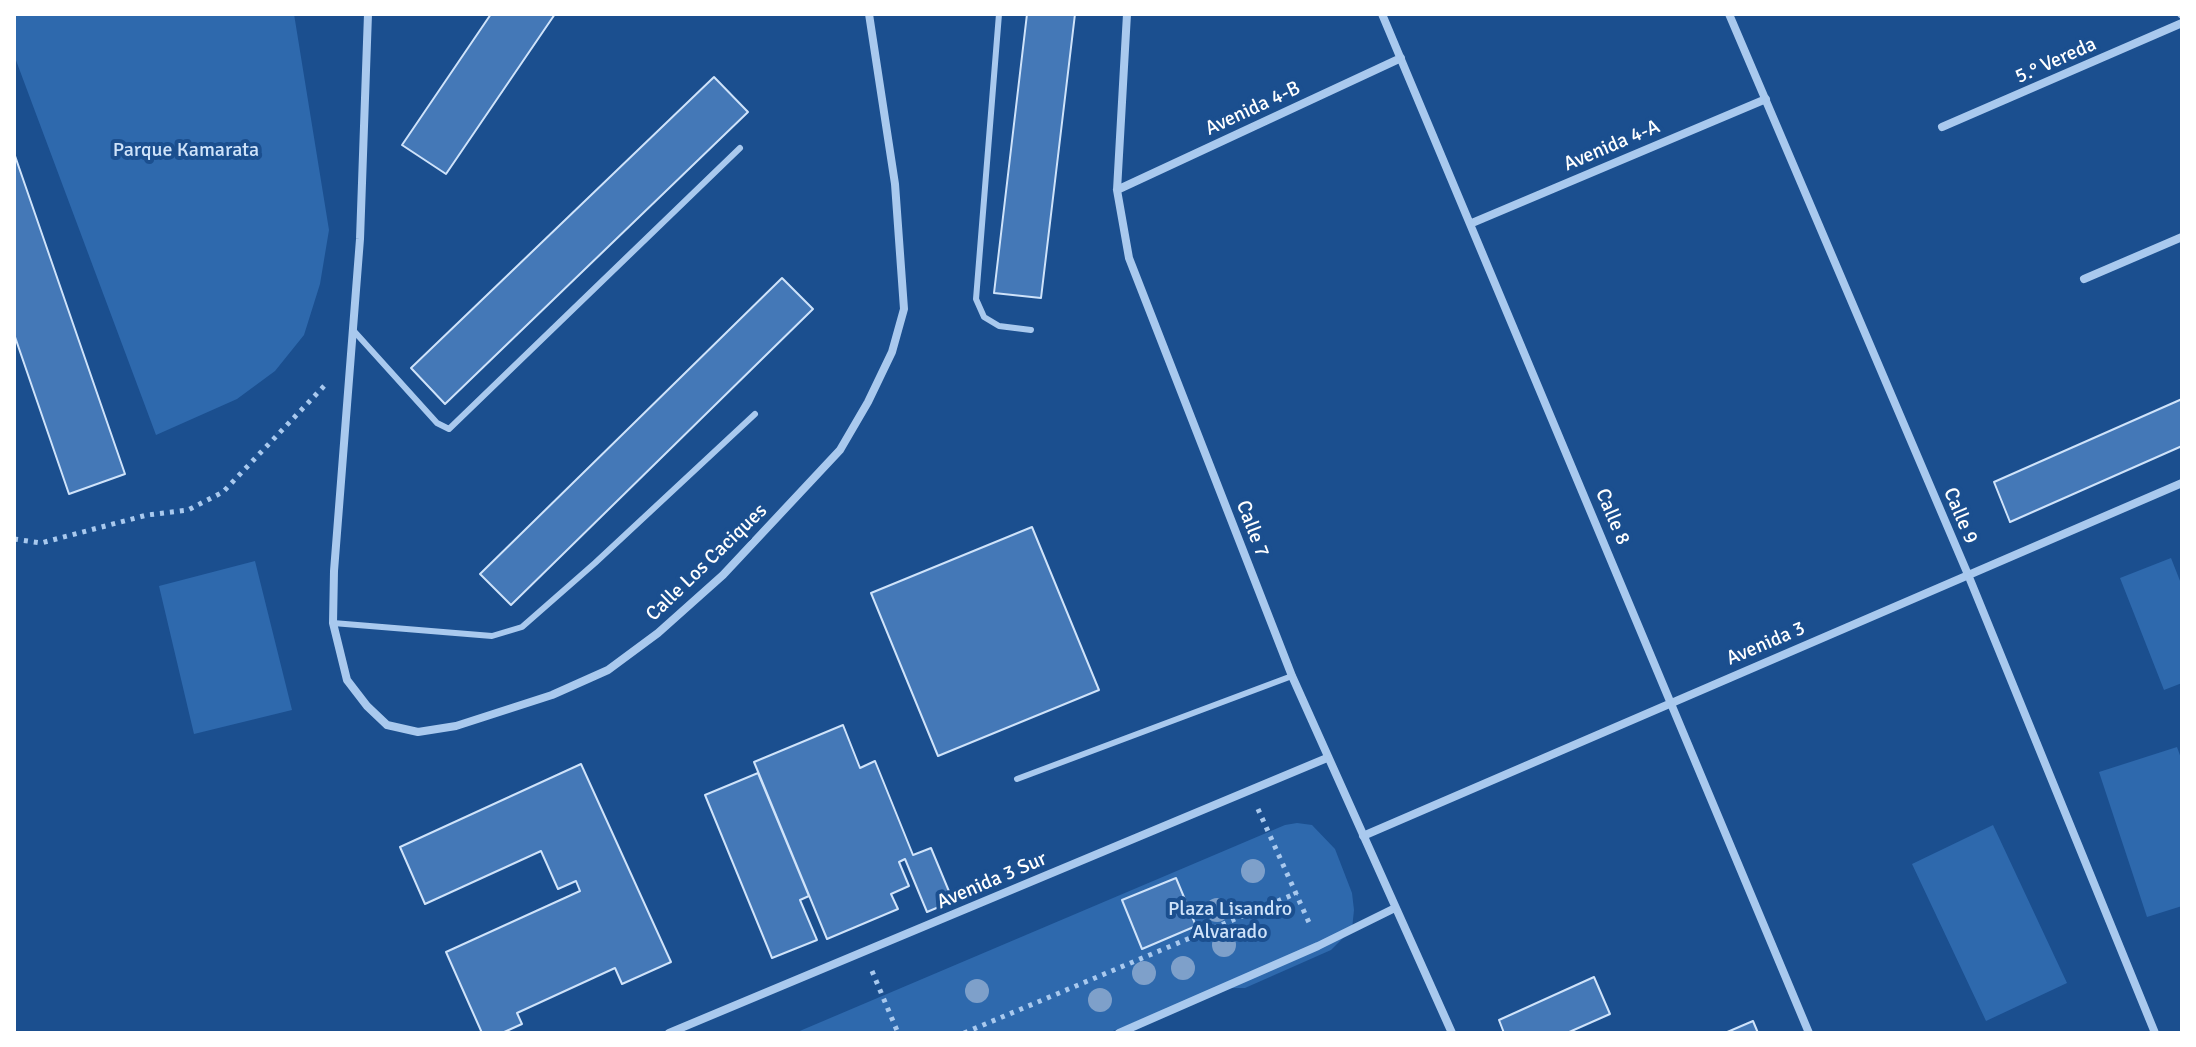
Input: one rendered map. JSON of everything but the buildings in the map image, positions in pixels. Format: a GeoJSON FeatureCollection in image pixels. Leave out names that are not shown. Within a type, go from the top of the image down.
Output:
{"type":"FeatureCollection","features":[{"type":"Feature","properties":{"kind":"street","name":"Calle Los Caciques"},"geometry":{"type":"LineString","coordinates":[[368,14],[360,239],[334,571],[333,623],[347,680],[367,706],[387,725],[418,732],[456,726],[552,695],[608,670],[658,633],[723,575],[840,450],[892,352],[904,309],[895,184],[869,14]]}},
{"type":"Feature","properties":{"kind":"street","name":"Calle 7"},"geometry":{"type":"LineString","coordinates":[[1127,14],[1117,190],[1129,258],[1292,676],[1452,1033]]}},
{"type":"Feature","properties":{"kind":"street","name":"Calle 8"},"geometry":{"type":"LineString","coordinates":[[1382,14],[1809,1033]]}},
{"type":"Feature","properties":{"kind":"street","name":"Calle 9"},"geometry":{"type":"LineString","coordinates":[[1729,14],[1969,577],[2155,1033]]}},
{"type":"Feature","properties":{"kind":"street","name":"5.° Vereda"},"geometry":{"type":"LineString","coordinates":[[1942,127],[2182,23]]}},
{"type":"Feature","properties":{"kind":"street","name":"Avenida 4-B"},"geometry":{"type":"LineString","coordinates":[[1117,190],[1401,58]]}},
{"type":"Feature","properties":{"kind":"street","name":"Avenida 4-A"},"geometry":{"type":"LineString","coordinates":[[1472,223],[1766,99]]}},
{"type":"Feature","properties":{"kind":"street"},"geometry":{"type":"LineString","coordinates":[[2084,279],[2182,237]]}},
{"type":"Feature","properties":{"kind":"street","name":"Avenida 3"},"geometry":{"type":"LineString","coordinates":[[1363,836],[2182,483]]}},
{"type":"Feature","properties":{"kind":"street","name":"Avenida 3 Sur"},"geometry":{"type":"LineString","coordinates":[[669,1033],[1327,758]]}},
{"type":"Feature","properties":{"kind":"street"},"geometry":{"type":"LineString","coordinates":[[1119,1033],[1318,946],[1395,908]]}},
{"type":"Feature","properties":{"kind":"lane"},"geometry":{"type":"LineString","coordinates":[[999,14],[976,299],[984,317],[999,326],[1031,330]]}},
{"type":"Feature","properties":{"kind":"lane"},"geometry":{"type":"LineString","coordinates":[[353,330],[437,423],[449,429],[740,148]]}},
{"type":"Feature","properties":{"kind":"lane"},"geometry":{"type":"LineString","coordinates":[[333,623],[492,636],[522,627],[755,414]]}},
{"type":"Feature","properties":{"kind":"lane"},"geometry":{"type":"LineString","coordinates":[[1017,779],[1292,676]]}},
{"type":"Feature","properties":{"kind":"path"},"geometry":{"type":"LineString","coordinates":[[14,539],[41,543],[147,515],[188,510],[223,492],[303,406],[351,361]]}},
{"type":"Feature","properties":{"kind":"path"},"geometry":{"type":"LineString","coordinates":[[1249,789],[1318,946]]}},
{"type":"Feature","properties":{"kind":"path"},"geometry":{"type":"LineString","coordinates":[[964,1033],[1297,893]]}},
{"type":"Feature","properties":{"kind":"path"},"geometry":{"type":"LineString","coordinates":[[864,952],[898,1033]]}},
{"type":"Feature","properties":{"kind":"green space","name":"Parque Kamarata"},"geometry":{"type":"Polygon","coordinates":[[[14,14],[294,14],[329,230],[320,284],[304,335],[275,371],[237,399],[156,435],[14,55],[14,14]]]}},
{"type":"Feature","properties":{"kind":"green space"},"geometry":{"type":"Polygon","coordinates":[[[2171,558],[2182,586],[2182,683],[2164,690],[2120,578],[2171,558]]]}},
{"type":"Feature","properties":{"kind":"green space"},"geometry":{"type":"Polygon","coordinates":[[[255,561],[292,710],[194,734],[159,586],[255,561]]]}},
{"type":"Feature","properties":{"kind":"green space"},"geometry":{"type":"Polygon","coordinates":[[[2177,747],[2182,761],[2182,906],[2147,917],[2099,772],[2177,747]]]}},
{"type":"Feature","properties":{"kind":"green space","name":"Plaza Lisandro Alvarado"},"geometry":{"type":"Polygon","coordinates":[[[1285,825],[1312,825],[1335,849],[1352,893],[1352,929],[1331,950],[1245,988],[1218,988],[1108,1033],[795,1033],[1285,825]]]}},
{"type":"Feature","properties":{"kind":"green space"},"geometry":{"type":"Polygon","coordinates":[[[1993,825],[2067,983],[1986,1021],[1912,864],[1993,825]]]}}]}
